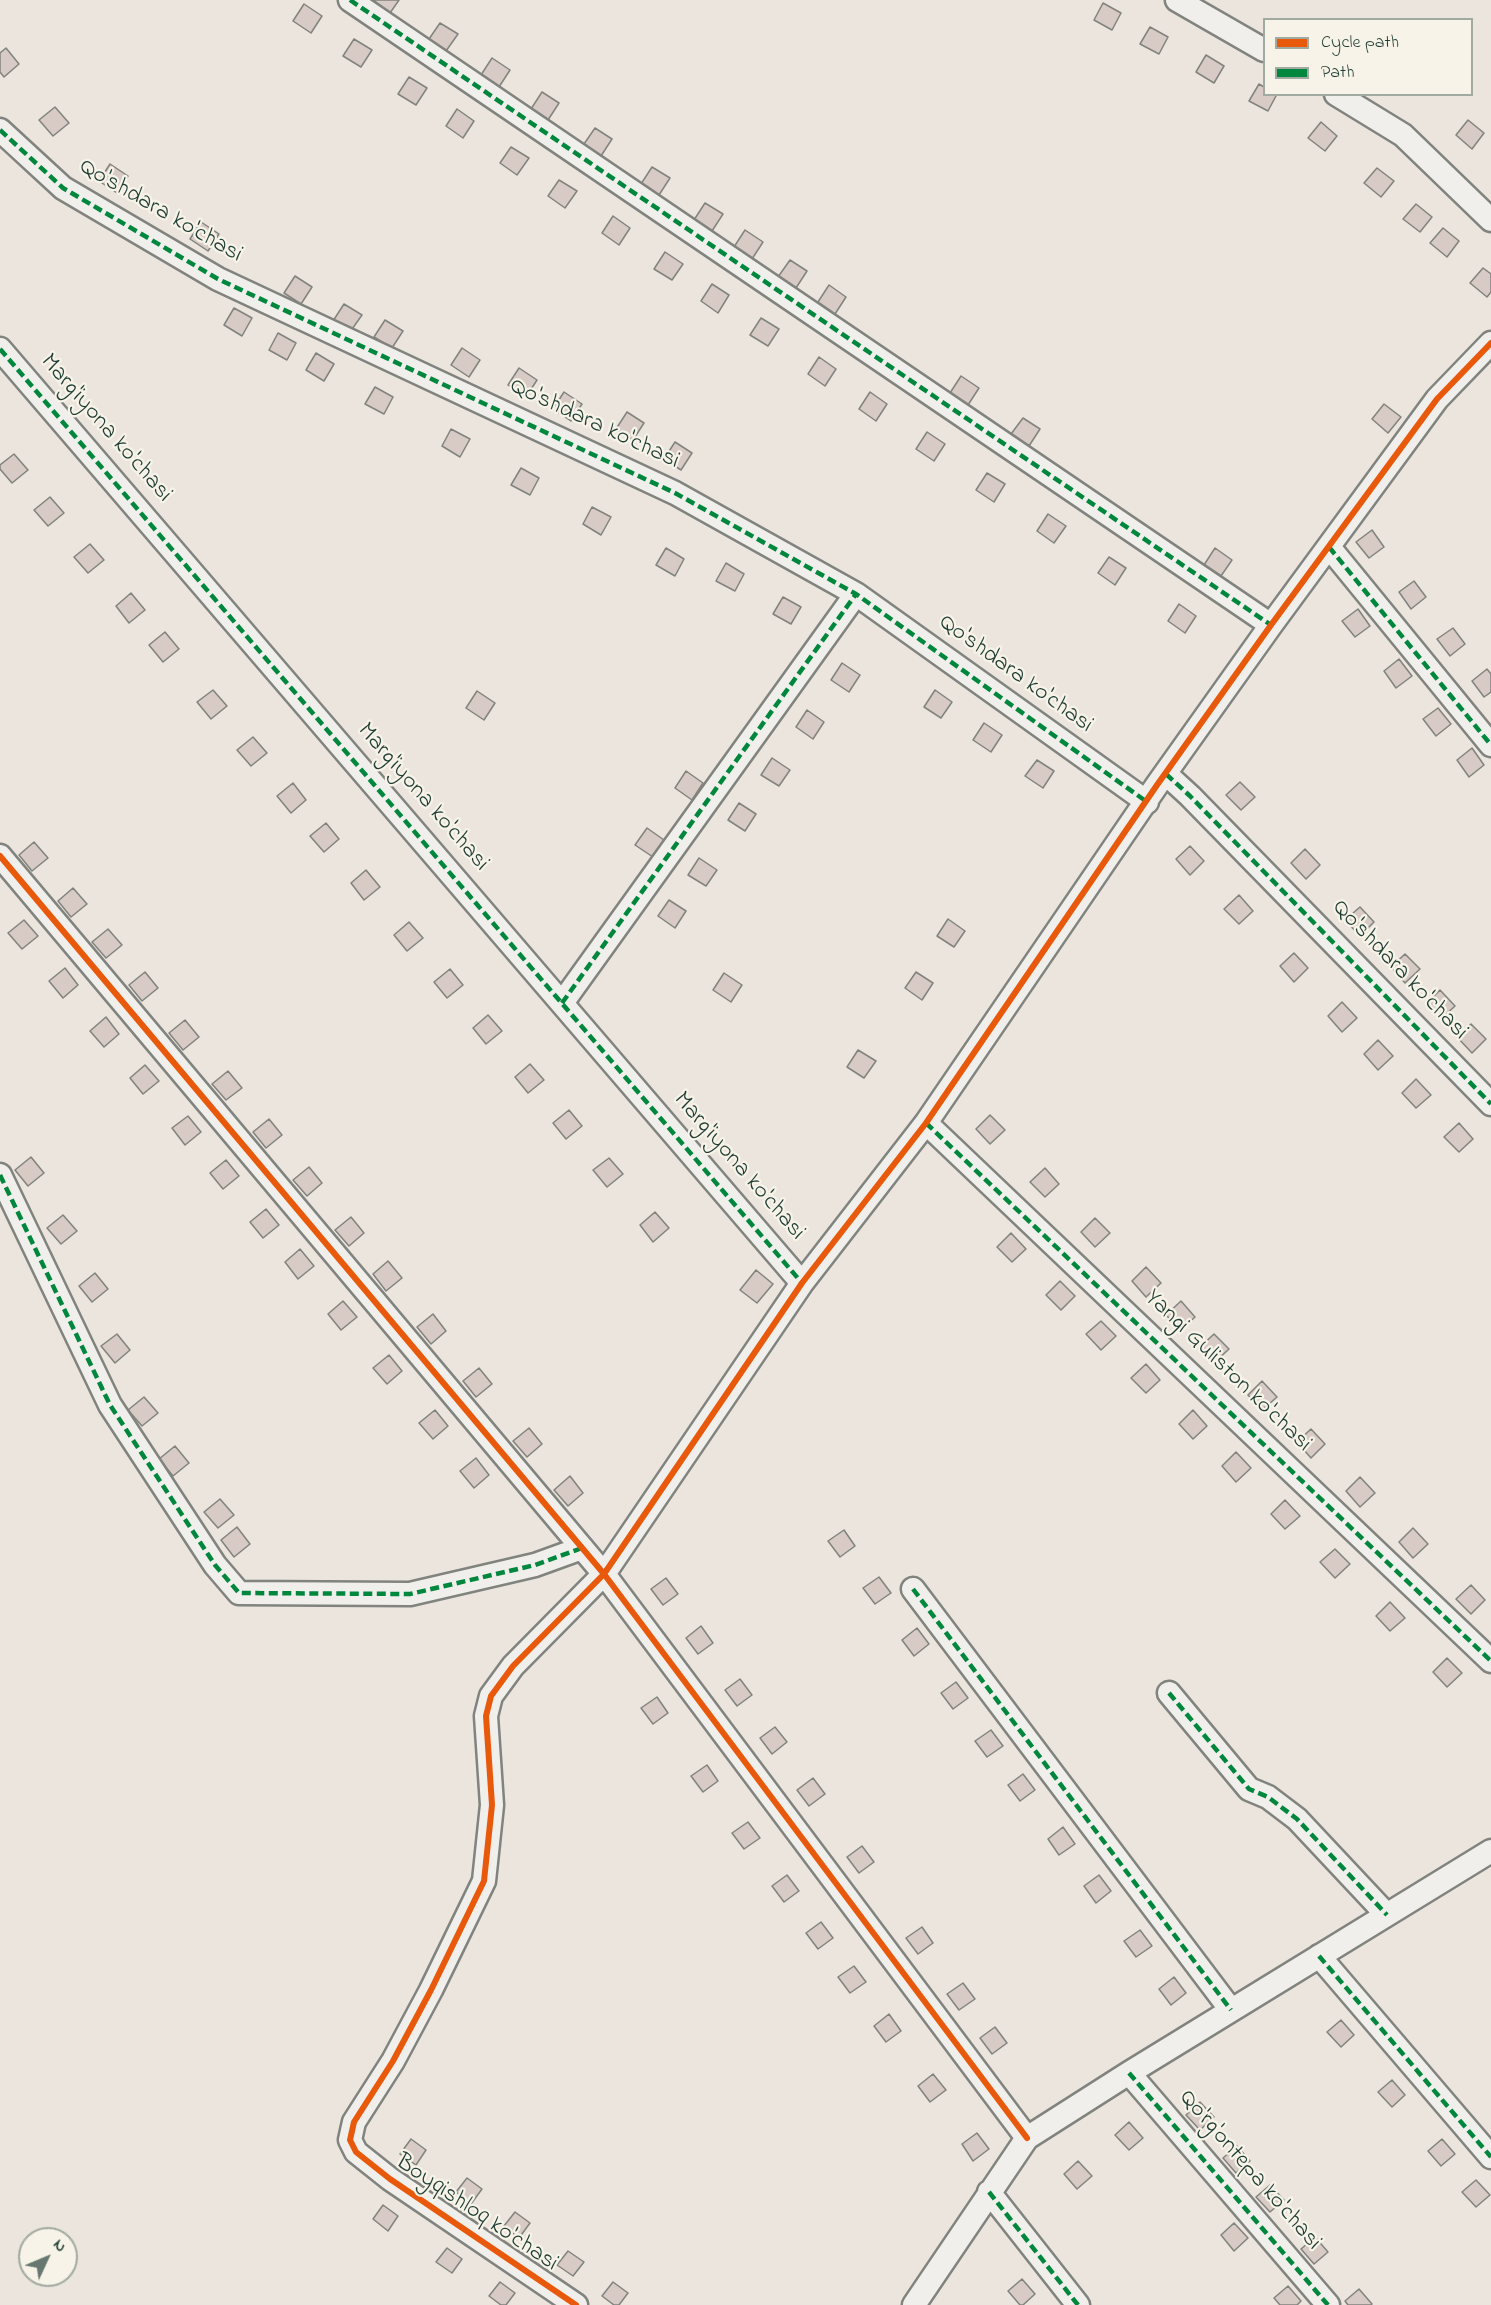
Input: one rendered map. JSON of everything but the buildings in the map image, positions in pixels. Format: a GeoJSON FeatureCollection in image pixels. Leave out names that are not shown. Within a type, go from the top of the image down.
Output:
{"type":"FeatureCollection","features":[{"type":"Feature","properties":{"kind":"street"},"geometry":{"type":"LineString","coordinates":[[350,0],[1271,626]]}},
{"type":"Feature","properties":{"kind":"street"},"geometry":{"type":"LineString","coordinates":[[1177,0],[1263,49]]}},
{"type":"Feature","properties":{"kind":"street"},"geometry":{"type":"LineString","coordinates":[[1339,96],[1403,135],[1491,220]]}},
{"type":"Feature","properties":{"kind":"street","name":"Qo'shdara ko'chasi"},"geometry":{"type":"LineString","coordinates":[[0,130],[63,188],[218,279],[675,493],[856,594],[1147,802]]}},
{"type":"Feature","properties":{"kind":"street"},"geometry":{"type":"LineString","coordinates":[[603,1574],[802,1283],[926,1123],[1166,774],[1271,626],[1437,399],[1491,343]]}},
{"type":"Feature","properties":{"kind":"street","name":"Marg'iyona ko'chasi"},"geometry":{"type":"LineString","coordinates":[[0,349],[802,1283]]}},
{"type":"Feature","properties":{"kind":"street"},"geometry":{"type":"LineString","coordinates":[[1329,547],[1491,745]]}},
{"type":"Feature","properties":{"kind":"street"},"geometry":{"type":"LineString","coordinates":[[562,1003],[856,594]]}},
{"type":"Feature","properties":{"kind":"street","name":"Qo'shdara ko'chasi"},"geometry":{"type":"LineString","coordinates":[[1166,774],[1491,1104]]}},
{"type":"Feature","properties":{"kind":"street"},"geometry":{"type":"LineString","coordinates":[[0,855],[603,1574],[1027,2138]]}},
{"type":"Feature","properties":{"kind":"street","name":"Yangi Guliston ko'chasi"},"geometry":{"type":"LineString","coordinates":[[926,1123],[1491,1660]]}},
{"type":"Feature","properties":{"kind":"street"},"geometry":{"type":"LineString","coordinates":[[0,1175],[110,1405],[215,1565],[239,1593],[410,1594],[535,1565],[582,1548]]}},
{"type":"Feature","properties":{"kind":"street","name":"Boyqishloq ko'chasi"},"geometry":{"type":"LineString","coordinates":[[576,2305],[390,2179],[356,2152],[350,2140],[354,2122],[404,2041],[484,1881],[492,1805],[486,1716],[491,1696],[513,1666],[603,1574]]}},
{"type":"Feature","properties":{"kind":"street"},"geometry":{"type":"LineString","coordinates":[[913,1589],[1232,2010]]}},
{"type":"Feature","properties":{"kind":"street"},"geometry":{"type":"LineString","coordinates":[[1169,1693],[1249,1789],[1268,1797],[1297,1819],[1387,1915]]}},
{"type":"Feature","properties":{"kind":"street"},"geometry":{"type":"LineString","coordinates":[[914,2305],[1027,2138],[1491,1851]]}},
{"type":"Feature","properties":{"kind":"street"},"geometry":{"type":"LineString","coordinates":[[1319,1956],[1491,2157]]}},
{"type":"Feature","properties":{"kind":"street","name":"Qo'rg'ontepa ko'chasi"},"geometry":{"type":"LineString","coordinates":[[1129,2073],[1328,2305]]}},
{"type":"Feature","properties":{"kind":"street"},"geometry":{"type":"LineString","coordinates":[[989,2192],[1078,2305]]}},
{"type":"Feature","properties":{"kind":"marked path"},"geometry":{"type":"LineString","coordinates":[[350,0],[1271,625]]}},
{"type":"Feature","properties":{"kind":"marked path"},"geometry":{"type":"LineString","coordinates":[[0,130],[63,188],[218,279],[675,493],[856,594],[1147,802]]}},
{"type":"Feature","properties":{"kind":"marked path"},"geometry":{"type":"LineString","coordinates":[[0,349],[802,1283]]}},
{"type":"Feature","properties":{"kind":"marked path"},"geometry":{"type":"LineString","coordinates":[[1329,547],[1491,745]]}},
{"type":"Feature","properties":{"kind":"marked path"},"geometry":{"type":"LineString","coordinates":[[562,1003],[856,594]]}},
{"type":"Feature","properties":{"kind":"marked path"},"geometry":{"type":"LineString","coordinates":[[1166,774],[1491,1104]]}},
{"type":"Feature","properties":{"kind":"marked path"},"geometry":{"type":"LineString","coordinates":[[926,1123],[1491,1661]]}},
{"type":"Feature","properties":{"kind":"marked path"},"geometry":{"type":"LineString","coordinates":[[0,1175],[110,1405],[215,1565],[239,1593],[410,1594],[535,1565],[582,1548]]}},
{"type":"Feature","properties":{"kind":"marked path"},"geometry":{"type":"LineString","coordinates":[[913,1589],[1231,2010]]}},
{"type":"Feature","properties":{"kind":"marked path"},"geometry":{"type":"LineString","coordinates":[[1169,1693],[1249,1789],[1268,1797],[1297,1819],[1387,1915]]}},
{"type":"Feature","properties":{"kind":"marked path"},"geometry":{"type":"LineString","coordinates":[[1319,1956],[1491,2157]]}},
{"type":"Feature","properties":{"kind":"marked path"},"geometry":{"type":"LineString","coordinates":[[1129,2073],[1328,2305]]}},
{"type":"Feature","properties":{"kind":"marked path"},"geometry":{"type":"LineString","coordinates":[[989,2192],[1078,2305]]}},
{"type":"Feature","properties":{"kind":"cycle path"},"geometry":{"type":"LineString","coordinates":[[576,2305],[390,2179],[356,2152],[350,2140],[354,2122],[393,2061],[431,1990],[484,1881],[492,1805],[486,1716],[491,1696],[513,1666],[604,1574],[802,1283],[926,1123],[1157,785],[1271,625],[1437,399],[1491,343]]}},
{"type":"Feature","properties":{"kind":"cycle path"},"geometry":{"type":"LineString","coordinates":[[0,856],[604,1574],[1027,2138]]}}]}
